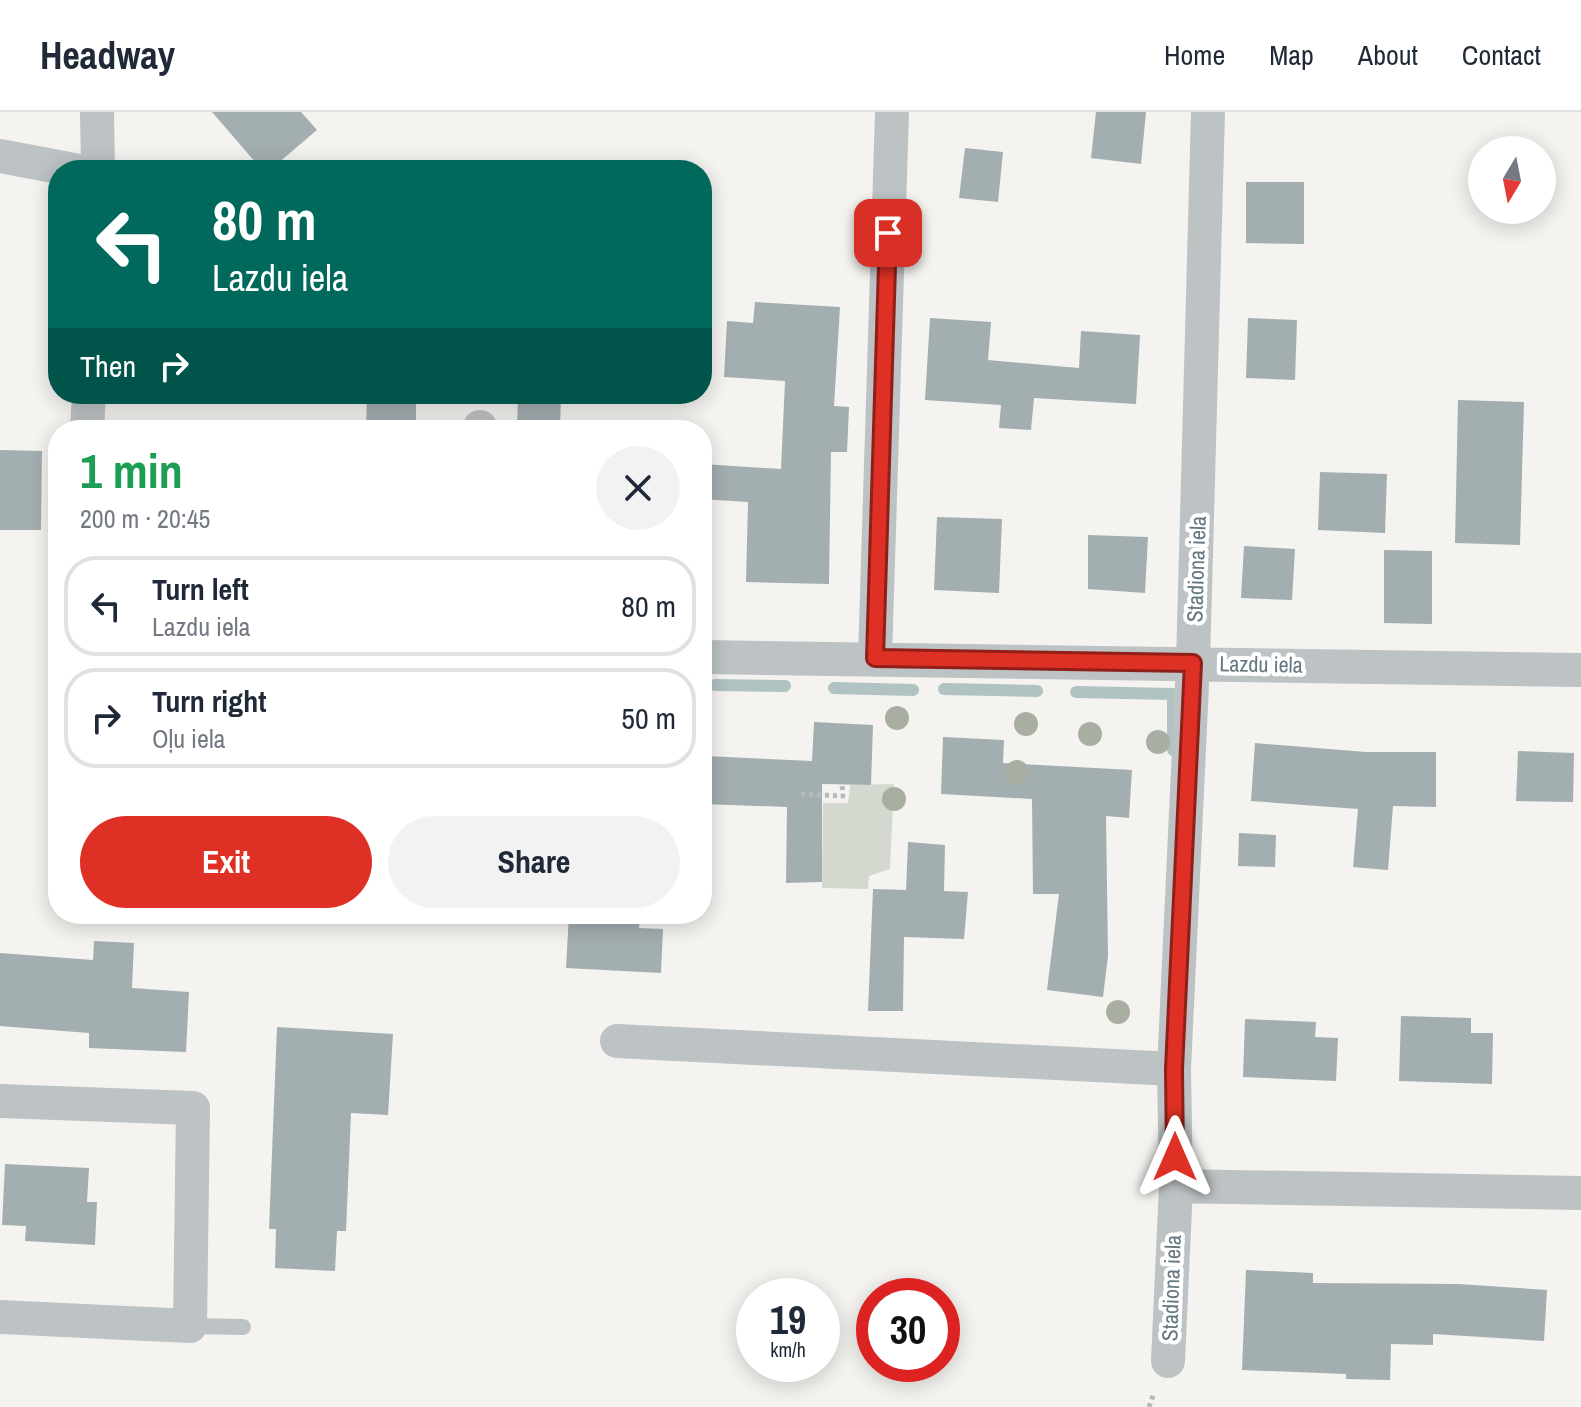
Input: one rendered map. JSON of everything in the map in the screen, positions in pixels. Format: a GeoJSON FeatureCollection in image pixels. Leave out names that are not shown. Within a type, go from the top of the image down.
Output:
{"type":"FeatureCollection","features":[{"type":"Feature","properties":{"kind":"street"},"geometry":{"type":"LineString","coordinates":[[97,112],[98,160]]}},
{"type":"Feature","properties":{"kind":"street"},"geometry":{"type":"LineString","coordinates":[[875,658],[892,112]]}},
{"type":"Feature","properties":{"kind":"street","name":"Stadiona iela"},"geometry":{"type":"LineString","coordinates":[[1168,1361],[1176,1186],[1174,1069],[1193,663],[1208,112]]}},
{"type":"Feature","properties":{"kind":"street"},"geometry":{"type":"LineString","coordinates":[[0,156],[48,165]]}},
{"type":"Feature","properties":{"kind":"street","name":"Lazdu iela"},"geometry":{"type":"LineString","coordinates":[[712,657],[1581,670]]}},
{"type":"Feature","properties":{"kind":"street"},"geometry":{"type":"LineString","coordinates":[[617,1041],[1174,1069]]}},
{"type":"Feature","properties":{"kind":"street"},"geometry":{"type":"LineString","coordinates":[[0,1101],[193,1108],[190,1326],[0,1317]]}},
{"type":"Feature","properties":{"kind":"street"},"geometry":{"type":"LineString","coordinates":[[1176,1186],[1581,1193]]}},
{"type":"Feature","properties":{"kind":"lane"},"geometry":{"type":"LineString","coordinates":[[190,1326],[243,1327]]}},
{"type":"Feature","properties":{"kind":"path"},"geometry":{"type":"LineString","coordinates":[[801,794],[843,796],[842,784]]}},
{"type":"Feature","properties":{"kind":"shaded area"},"geometry":{"type":"Polygon","coordinates":[[[894,784],[890,869],[869,876],[868,889],[822,888],[823,803],[848,803],[850,785],[894,784]]]}},
{"type":"Feature","properties":{"kind":"building"},"geometry":{"type":"Polygon","coordinates":[[[212,112],[301,112],[317,130],[282,160],[253,160],[212,112]]]}},
{"type":"Feature","properties":{"kind":"building"},"geometry":{"type":"Polygon","coordinates":[[[1096,112],[1146,112],[1141,164],[1091,158],[1096,112]]]}},
{"type":"Feature","properties":{"kind":"building"},"geometry":{"type":"Polygon","coordinates":[[[965,148],[1003,152],[998,202],[959,198],[965,148]]]}},
{"type":"Feature","properties":{"kind":"building"},"geometry":{"type":"Polygon","coordinates":[[[1246,182],[1304,182],[1304,244],[1246,243],[1246,182]]]}},
{"type":"Feature","properties":{"kind":"building"},"geometry":{"type":"Polygon","coordinates":[[[755,302],[840,307],[834,406],[849,407],[847,452],[831,452],[829,584],[746,582],[748,502],[712,500],[712,465],[781,469],[785,381],[724,377],[727,321],[753,323],[755,302]]]}},
{"type":"Feature","properties":{"kind":"building"},"geometry":{"type":"Polygon","coordinates":[[[930,318],[991,322],[988,360],[1079,368],[1081,331],[1140,335],[1136,404],[1034,398],[1031,430],[999,428],[1001,405],[925,400],[930,318]]]}},
{"type":"Feature","properties":{"kind":"building"},"geometry":{"type":"Polygon","coordinates":[[[1248,318],[1297,320],[1295,380],[1246,378],[1248,318]]]}},
{"type":"Feature","properties":{"kind":"building"},"geometry":{"type":"Polygon","coordinates":[[[1458,400],[1524,402],[1520,545],[1455,543],[1458,400]]]}},
{"type":"Feature","properties":{"kind":"building"},"geometry":{"type":"Polygon","coordinates":[[[367,404],[416,404],[416,420],[366,420],[367,404]]]}},
{"type":"Feature","properties":{"kind":"building"},"geometry":{"type":"Polygon","coordinates":[[[518,404],[561,404],[560,420],[517,420],[518,404]]]}},
{"type":"Feature","properties":{"kind":"building"},"geometry":{"type":"Polygon","coordinates":[[[0,450],[42,451],[41,530],[0,530],[0,450]]]}},
{"type":"Feature","properties":{"kind":"building"},"geometry":{"type":"Polygon","coordinates":[[[1320,472],[1387,474],[1385,533],[1318,530],[1320,472]]]}},
{"type":"Feature","properties":{"kind":"building"},"geometry":{"type":"Polygon","coordinates":[[[937,517],[1002,519],[999,593],[934,590],[937,517]]]}},
{"type":"Feature","properties":{"kind":"building"},"geometry":{"type":"Polygon","coordinates":[[[1088,535],[1148,537],[1145,593],[1088,589],[1088,535]]]}},
{"type":"Feature","properties":{"kind":"building"},"geometry":{"type":"Polygon","coordinates":[[[1244,546],[1295,549],[1292,600],[1241,598],[1244,546]]]}},
{"type":"Feature","properties":{"kind":"building"},"geometry":{"type":"Polygon","coordinates":[[[1384,550],[1432,551],[1432,624],[1384,623],[1384,550]]]}},
{"type":"Feature","properties":{"kind":"building"},"geometry":{"type":"Polygon","coordinates":[[[814,722],[873,725],[871,785],[822,784],[822,882],[786,883],[787,807],[712,804],[712,756],[812,761],[814,722]]]}},
{"type":"Feature","properties":{"kind":"building"},"geometry":{"type":"Polygon","coordinates":[[[943,737],[1004,740],[1003,763],[1132,770],[1129,818],[1106,816],[1108,956],[1103,997],[1047,990],[1059,894],[1033,894],[1032,799],[941,794],[943,737]]]}},
{"type":"Feature","properties":{"kind":"building"},"geometry":{"type":"Polygon","coordinates":[[[1255,743],[1366,752],[1436,752],[1436,807],[1393,806],[1388,870],[1353,867],[1358,809],[1251,801],[1255,743]]]}},
{"type":"Feature","properties":{"kind":"building"},"geometry":{"type":"Polygon","coordinates":[[[1518,751],[1574,753],[1573,802],[1516,801],[1518,751]]]}},
{"type":"Feature","properties":{"kind":"building"},"geometry":{"type":"Polygon","coordinates":[[[1239,833],[1276,835],[1275,867],[1238,866],[1239,833]]]}},
{"type":"Feature","properties":{"kind":"building"},"geometry":{"type":"Polygon","coordinates":[[[908,842],[945,845],[944,891],[968,892],[964,939],[904,937],[903,1011],[868,1011],[873,889],[906,890],[908,842]]]}},
{"type":"Feature","properties":{"kind":"building"},"geometry":{"type":"Polygon","coordinates":[[[568,924],[639,924],[639,928],[663,929],[661,973],[566,968],[568,924]]]}},
{"type":"Feature","properties":{"kind":"building"},"geometry":{"type":"Polygon","coordinates":[[[94,941],[134,943],[132,988],[189,992],[186,1052],[89,1048],[89,1033],[0,1026],[0,953],[93,960],[94,941]]]}},
{"type":"Feature","properties":{"kind":"building"},"geometry":{"type":"Polygon","coordinates":[[[1401,1016],[1471,1018],[1471,1033],[1493,1033],[1492,1084],[1399,1081],[1401,1016]]]}},
{"type":"Feature","properties":{"kind":"building"},"geometry":{"type":"Polygon","coordinates":[[[1245,1019],[1316,1022],[1315,1037],[1338,1038],[1336,1081],[1243,1077],[1245,1019]]]}},
{"type":"Feature","properties":{"kind":"building"},"geometry":{"type":"Polygon","coordinates":[[[277,1027],[393,1034],[388,1115],[351,1113],[346,1231],[337,1231],[335,1271],[275,1268],[276,1229],[269,1229],[277,1027]]]}},
{"type":"Feature","properties":{"kind":"building"},"geometry":{"type":"Polygon","coordinates":[[[5,1164],[89,1168],[87,1202],[97,1202],[95,1245],[25,1241],[26,1226],[2,1225],[5,1164]]]}},
{"type":"Feature","properties":{"kind":"building"},"geometry":{"type":"Polygon","coordinates":[[[1246,1270],[1313,1273],[1313,1283],[1459,1284],[1547,1290],[1544,1341],[1433,1334],[1433,1345],[1391,1344],[1390,1380],[1346,1379],[1346,1374],[1242,1370],[1246,1270]]]}},
{"type":"Feature","properties":{"kind":"waterway"},"geometry":{"type":"LineString","coordinates":[[715,685],[785,686]]}},
{"type":"Feature","properties":{"kind":"waterway"},"geometry":{"type":"LineString","coordinates":[[834,688],[913,690]]}},
{"type":"Feature","properties":{"kind":"waterway"},"geometry":{"type":"LineString","coordinates":[[944,689],[1037,691]]}},
{"type":"Feature","properties":{"kind":"waterway"},"geometry":{"type":"LineString","coordinates":[[1076,692],[1173,694],[1173,750]]}},
{"type":"Feature","properties":{"kind":"route"},"geometry":{"type":"LineString","coordinates":[[888,233],[875,658],[1193,663],[1174,1069],[1175,1157]]}}]}
